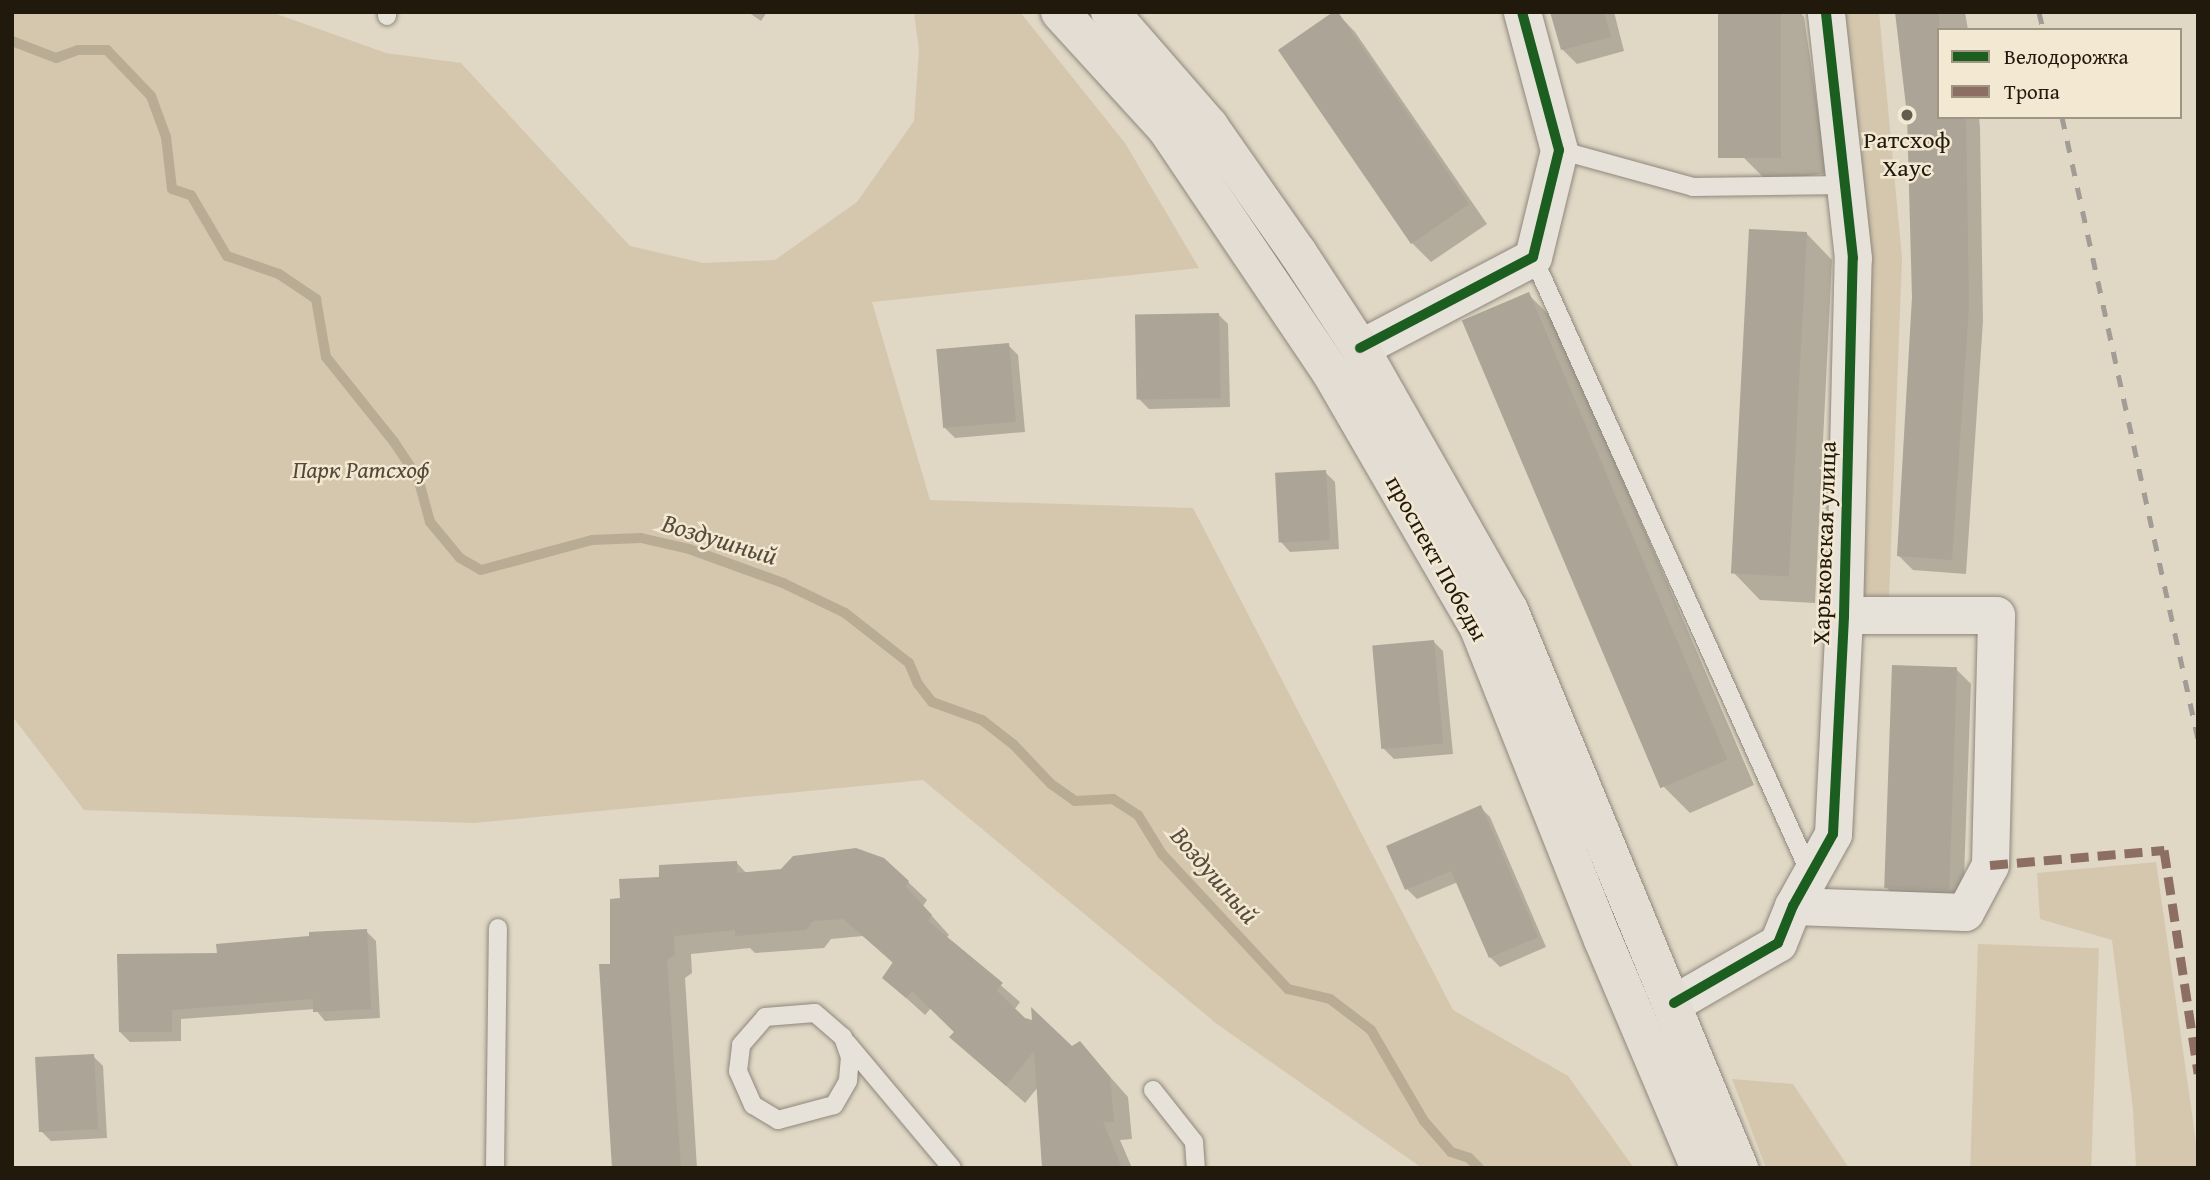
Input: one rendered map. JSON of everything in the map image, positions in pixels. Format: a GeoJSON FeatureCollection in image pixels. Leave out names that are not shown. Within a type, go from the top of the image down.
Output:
{"type":"FeatureCollection","features":[{"type":"Feature","properties":{"kind":"main road","name":"проспект Победы"},"geometry":{"type":"LineString","coordinates":[[1060,12],[1167,128],[1330,371],[1472,614],[1637,1021],[1700,1168]]}},
{"type":"Feature","properties":{"kind":"main road","name":"проспект Победы"},"geometry":{"type":"LineString","coordinates":[[1110,12],[1209,127],[1360,348],[1509,610],[1674,1003],[1740,1168]]}},
{"type":"Feature","properties":{"kind":"main road","name":"Харьковская улица"},"geometry":{"type":"LineString","coordinates":[[1637,1021],[1674,1003]]}},
{"type":"Feature","properties":{"kind":"street"},"geometry":{"type":"LineString","coordinates":[[1360,348],[1533,257],[1559,150],[1522,12]]}},
{"type":"Feature","properties":{"kind":"street","name":"Харьковская улица"},"geometry":{"type":"LineString","coordinates":[[1674,1003],[1778,943],[1793,906],[1833,834],[1844,615],[1853,258],[1826,12]]}},
{"type":"Feature","properties":{"kind":"street"},"geometry":{"type":"LineString","coordinates":[[1793,906],[1965,912],[1990,865],[1996,614],[1844,615]]}},
{"type":"Feature","properties":{"kind":"lane"},"geometry":{"type":"LineString","coordinates":[[1559,150],[1693,187],[1845,185]]}},
{"type":"Feature","properties":{"kind":"lane"},"geometry":{"type":"LineString","coordinates":[[1533,257],[1810,874]]}},
{"type":"Feature","properties":{"kind":"lane"},"geometry":{"type":"LineString","coordinates":[[495,1168],[498,928]]}},
{"type":"Feature","properties":{"kind":"lane"},"geometry":{"type":"LineString","coordinates":[[843,1037],[850,1057],[848,1081],[834,1105],[778,1120],[753,1105],[738,1071],[741,1045],[765,1017],[815,1013],[843,1037],[952,1168]]}},
{"type":"Feature","properties":{"kind":"lane"},"geometry":{"type":"LineString","coordinates":[[1153,1090],[1194,1142],[1196,1168]]}},
{"type":"Feature","properties":{"kind":"green space","name":"Парк Ратсхоф"},"geometry":{"type":"Polygon","coordinates":[[[12,12],[271,12],[386,53],[461,63],[630,246],[703,263],[775,260],[857,202],[914,121],[919,50],[914,12],[1020,12],[1125,143],[1199,268],[872,302],[930,500],[1193,508],[1453,1010],[1568,1076],[1634,1168],[1422,1168],[1217,1024],[923,780],[474,823],[84,810],[12,716],[12,12]]]}},
{"type":"Feature","properties":{"kind":"green space"},"geometry":{"type":"Polygon","coordinates":[[[1841,12],[1879,12],[1902,258],[1889,597],[1857,595],[1841,12]]]}},
{"type":"Feature","properties":{"kind":"green space"},"geometry":{"type":"Polygon","coordinates":[[[2156,862],[2198,1168],[2136,1168],[2133,1109],[2112,940],[2040,919],[2037,873],[2156,862]]]}},
{"type":"Feature","properties":{"kind":"green space"},"geometry":{"type":"Polygon","coordinates":[[[1978,944],[2099,948],[2091,1168],[1970,1168],[1978,944]]]}},
{"type":"Feature","properties":{"kind":"green space"},"geometry":{"type":"Polygon","coordinates":[[[1732,1079],[1793,1084],[1849,1168],[1766,1168],[1732,1079]]]}},
{"type":"Feature","properties":{"kind":"building"},"geometry":{"type":"Polygon","coordinates":[[[1333,12],[1338,12],[1469,204],[1411,244],[1278,50],[1333,12]]]}},
{"type":"Feature","properties":{"kind":"building"},"geometry":{"type":"Polygon","coordinates":[[[1550,12],[1604,12],[1611,37],[1561,50],[1550,12]]]}},
{"type":"Feature","properties":{"kind":"building"},"geometry":{"type":"Polygon","coordinates":[[[1718,12],[1781,12],[1781,158],[1718,158],[1718,12]]]}},
{"type":"Feature","properties":{"kind":"building"},"geometry":{"type":"Polygon","coordinates":[[[1895,12],[1939,12],[1937,119],[1966,119],[1969,305],[1952,560],[1897,556],[1912,297],[1907,115],[1895,12]]]}},
{"type":"Feature","properties":{"kind":"building"},"geometry":{"type":"Polygon","coordinates":[[[1749,229],[1807,232],[1789,577],[1731,574],[1749,229]]]}},
{"type":"Feature","properties":{"kind":"building"},"geometry":{"type":"Polygon","coordinates":[[[1529,292],[1727,760],[1660,788],[1462,321],[1529,292]]]}},
{"type":"Feature","properties":{"kind":"building"},"geometry":{"type":"Polygon","coordinates":[[[1219,313],[1220,398],[1136,399],[1135,314],[1219,313]]]}},
{"type":"Feature","properties":{"kind":"building"},"geometry":{"type":"Polygon","coordinates":[[[1009,343],[1016,422],[943,428],[936,349],[1009,343]]]}},
{"type":"Feature","properties":{"kind":"building"},"geometry":{"type":"Polygon","coordinates":[[[1326,470],[1330,540],[1279,543],[1275,473],[1326,470]]]}},
{"type":"Feature","properties":{"kind":"building"},"geometry":{"type":"Polygon","coordinates":[[[1434,640],[1443,744],[1381,749],[1372,645],[1434,640]]]}},
{"type":"Feature","properties":{"kind":"building"},"geometry":{"type":"Polygon","coordinates":[[[1892,665],[1957,667],[1949,890],[1884,888],[1892,665]]]}},
{"type":"Feature","properties":{"kind":"building"},"geometry":{"type":"Polygon","coordinates":[[[1481,805],[1538,937],[1489,958],[1451,871],[1405,890],[1386,846],[1481,805]]]}},
{"type":"Feature","properties":{"kind":"building"},"geometry":{"type":"Polygon","coordinates":[[[856,848],[884,858],[909,881],[906,887],[932,915],[928,921],[1003,983],[996,990],[1025,1018],[1032,1020],[1031,1007],[1072,1046],[1080,1041],[1110,1077],[1114,1122],[1103,1122],[1122,1168],[1042,1168],[1034,1051],[1006,1086],[949,1037],[954,1032],[912,991],[906,998],[882,978],[893,962],[843,919],[813,921],[806,930],[735,936],[735,930],[674,936],[675,955],[667,960],[681,1168],[612,1168],[599,964],[610,964],[610,899],[620,898],[619,879],[659,877],[659,865],[737,861],[737,873],[781,869],[793,856],[856,848]]]}},
{"type":"Feature","properties":{"kind":"building"},"geometry":{"type":"Polygon","coordinates":[[[367,929],[371,1009],[313,1012],[313,999],[172,1010],[172,1032],[119,1032],[117,954],[217,953],[216,944],[309,936],[309,932],[367,929]]]}},
{"type":"Feature","properties":{"kind":"building"},"geometry":{"type":"Polygon","coordinates":[[[94,1054],[98,1129],[39,1132],[35,1057],[94,1054]]]}},
{"type":"Feature","properties":{"kind":"waterway","name":"Воздушный"},"geometry":{"type":"LineString","coordinates":[[12,41],[56,58],[78,50],[107,50],[151,96],[166,137],[172,189],[191,195],[227,256],[279,274],[316,299],[326,357],[394,442],[418,478],[430,522],[460,558],[481,570],[592,540],[641,538],[689,549],[783,583],[845,613],[909,663],[918,684],[932,702],[982,720],[1013,744],[1051,784],[1075,801],[1113,799],[1138,815],[1162,854],[1288,989],[1330,999],[1371,1030],[1424,1121],[1451,1152],[1469,1158],[1479,1168]]}},
{"type":"Feature","properties":{"kind":"railway"},"geometry":{"type":"LineString","coordinates":[[2039,12],[2043,28]]}},
{"type":"Feature","properties":{"kind":"railway"},"geometry":{"type":"LineString","coordinates":[[2062,119],[2198,739]]}},
{"type":"Feature","properties":{"kind":"marked path"},"geometry":{"type":"LineString","coordinates":[[1990,865],[2164,850],[2198,1073]]}},
{"type":"Feature","properties":{"kind":"cycle path"},"geometry":{"type":"LineString","coordinates":[[1360,348],[1533,257],[1559,150],[1522,12]]}},
{"type":"Feature","properties":{"kind":"cycle path"},"geometry":{"type":"LineString","coordinates":[[1674,1003],[1778,943],[1793,906],[1833,834],[1844,615],[1853,258],[1826,12]]}},
{"type":"Feature","properties":{"kind":"place","name":"Ратсхоф Хаус"},"geometry":{"type":"Point","coordinates":[1907,115]}}]}
